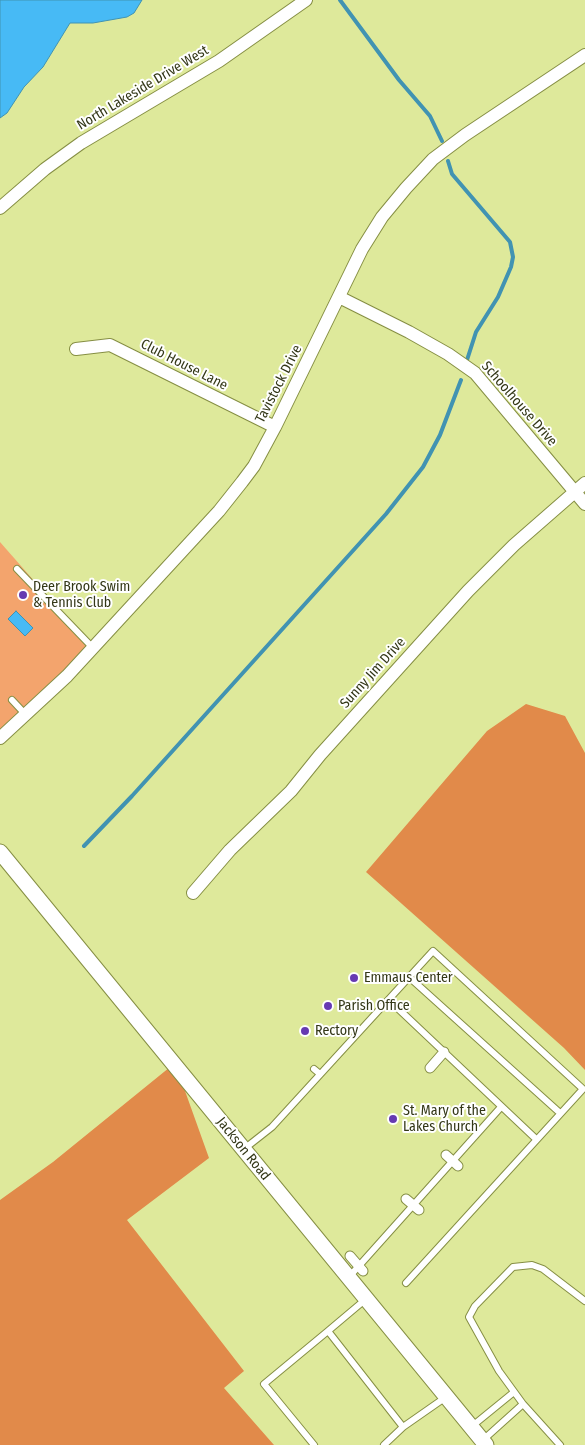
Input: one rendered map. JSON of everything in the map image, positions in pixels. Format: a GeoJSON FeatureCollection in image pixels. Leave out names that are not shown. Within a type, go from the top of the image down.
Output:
{"type":"FeatureCollection","features":[{"type":"Feature","properties":{"kind":"street","name":"North Lakeside Drive West"},"geometry":{"type":"LineString","coordinates":[[0,208],[45,169],[81,143],[219,61],[306,0]]}},
{"type":"Feature","properties":{"kind":"street","name":"Tavistock Drive"},"geometry":{"type":"LineString","coordinates":[[0,738],[26,716],[93,648],[231,497],[254,466],[372,233],[419,173],[465,135],[585,54]]}},
{"type":"Feature","properties":{"kind":"street","name":"Schoolhouse Drive"},"geometry":{"type":"LineString","coordinates":[[339,298],[409,332],[448,354],[475,373],[580,487],[585,504]]}},
{"type":"Feature","properties":{"kind":"street","name":"Club House Lane"},"geometry":{"type":"LineString","coordinates":[[76,349],[110,345],[275,427]]}},
{"type":"Feature","properties":{"kind":"street","name":"Sunny Jim Drive"},"geometry":{"type":"LineString","coordinates":[[193,893],[230,850],[291,791],[320,755],[468,591],[514,545],[580,487]]}},
{"type":"Feature","properties":{"kind":"street","name":"Jackson Road"},"geometry":{"type":"LineString","coordinates":[[0,852],[484,1443]]}},
{"type":"Feature","properties":{"kind":"street"},"geometry":{"type":"LineString","coordinates":[[430,1068],[444,1052]]}},
{"type":"Feature","properties":{"kind":"street"},"geometry":{"type":"LineString","coordinates":[[350,1256],[360,1268]]}},
{"type":"Feature","properties":{"kind":"lane"},"geometry":{"type":"LineString","coordinates":[[17,569],[93,648]]}},
{"type":"Feature","properties":{"kind":"lane"},"geometry":{"type":"LineString","coordinates":[[12,700],[26,716]]}},
{"type":"Feature","properties":{"kind":"lane"},"geometry":{"type":"LineString","coordinates":[[243,1150],[272,1127],[433,951],[583,1090],[536,1139],[406,1283]]}},
{"type":"Feature","properties":{"kind":"lane"},"geometry":{"type":"LineString","coordinates":[[410,977],[560,1114]]}},
{"type":"Feature","properties":{"kind":"lane"},"geometry":{"type":"LineString","coordinates":[[389,1000],[536,1139]]}},
{"type":"Feature","properties":{"kind":"lane"},"geometry":{"type":"LineString","coordinates":[[314,1069],[320,1074]]}},
{"type":"Feature","properties":{"kind":"lane"},"geometry":{"type":"LineString","coordinates":[[348,1278],[360,1268],[412,1204],[501,1107]]}},
{"type":"Feature","properties":{"kind":"lane"},"geometry":{"type":"LineString","coordinates":[[560,1445],[514,1392],[473,1328],[469,1317],[475,1306],[513,1267],[532,1265],[543,1269],[585,1301]]}},
{"type":"Feature","properties":{"kind":"lane"},"geometry":{"type":"LineString","coordinates":[[314,1445],[264,1384],[366,1299]]}},
{"type":"Feature","properties":{"kind":"lane"},"geometry":{"type":"LineString","coordinates":[[328,1331],[403,1427]]}},
{"type":"Feature","properties":{"kind":"lane"},"geometry":{"type":"LineString","coordinates":[[472,1427],[514,1392]]}},
{"type":"Feature","properties":{"kind":"lane"},"geometry":{"type":"LineString","coordinates":[[384,1445],[403,1427],[446,1397]]}},
{"type":"Feature","properties":{"kind":"lane"},"geometry":{"type":"LineString","coordinates":[[484,1443],[523,1404]]}},
{"type":"Feature","properties":{"kind":"shaded area","name":"Deer Brook Swim & Tennis Club"},"geometry":{"type":"Polygon","coordinates":[[[0,542],[93,648],[0,738],[0,542]]]}},
{"type":"Feature","properties":{"kind":"shaded area"},"geometry":{"type":"Polygon","coordinates":[[[526,704],[565,716],[585,753],[585,1070],[564,1048],[366,872],[487,731],[526,704]]]}},
{"type":"Feature","properties":{"kind":"shaded area"},"geometry":{"type":"Polygon","coordinates":[[[175,1063],[209,1158],[127,1220],[244,1371],[224,1388],[274,1445],[0,1445],[0,1200],[53,1162],[175,1063]]]}},
{"type":"Feature","properties":{"kind":"water"},"geometry":{"type":"Polygon","coordinates":[[[0,0],[142,0],[134,13],[127,17],[93,23],[70,23],[43,67],[24,87],[7,113],[0,118],[0,0]]]}},
{"type":"Feature","properties":{"kind":"water"},"geometry":{"type":"Polygon","coordinates":[[[16,611],[33,628],[25,636],[8,619],[16,611]]]}},
{"type":"Feature","properties":{"kind":"waterway"},"geometry":{"type":"LineString","coordinates":[[340,0],[399,80],[430,116],[442,141]]}},
{"type":"Feature","properties":{"kind":"waterway"},"geometry":{"type":"LineString","coordinates":[[448,161],[452,174],[510,242],[513,257],[511,267],[498,297],[476,332],[467,360]]}},
{"type":"Feature","properties":{"kind":"waterway"},"geometry":{"type":"LineString","coordinates":[[84,846],[132,796],[386,514],[423,467],[440,435],[461,380]]}},
{"type":"Feature","properties":{"kind":"place","name":"Deer Brook Swim & Tennis Club"},"geometry":{"type":"Point","coordinates":[23,595]}},
{"type":"Feature","properties":{"kind":"place","name":"Emmaus Center"},"geometry":{"type":"Point","coordinates":[354,978]}},
{"type":"Feature","properties":{"kind":"place","name":"Parish Office"},"geometry":{"type":"Point","coordinates":[328,1006]}},
{"type":"Feature","properties":{"kind":"place","name":"Rectory"},"geometry":{"type":"Point","coordinates":[305,1031]}},
{"type":"Feature","properties":{"kind":"place","name":"St. Mary of the Lakes Church"},"geometry":{"type":"Point","coordinates":[393,1119]}}]}
